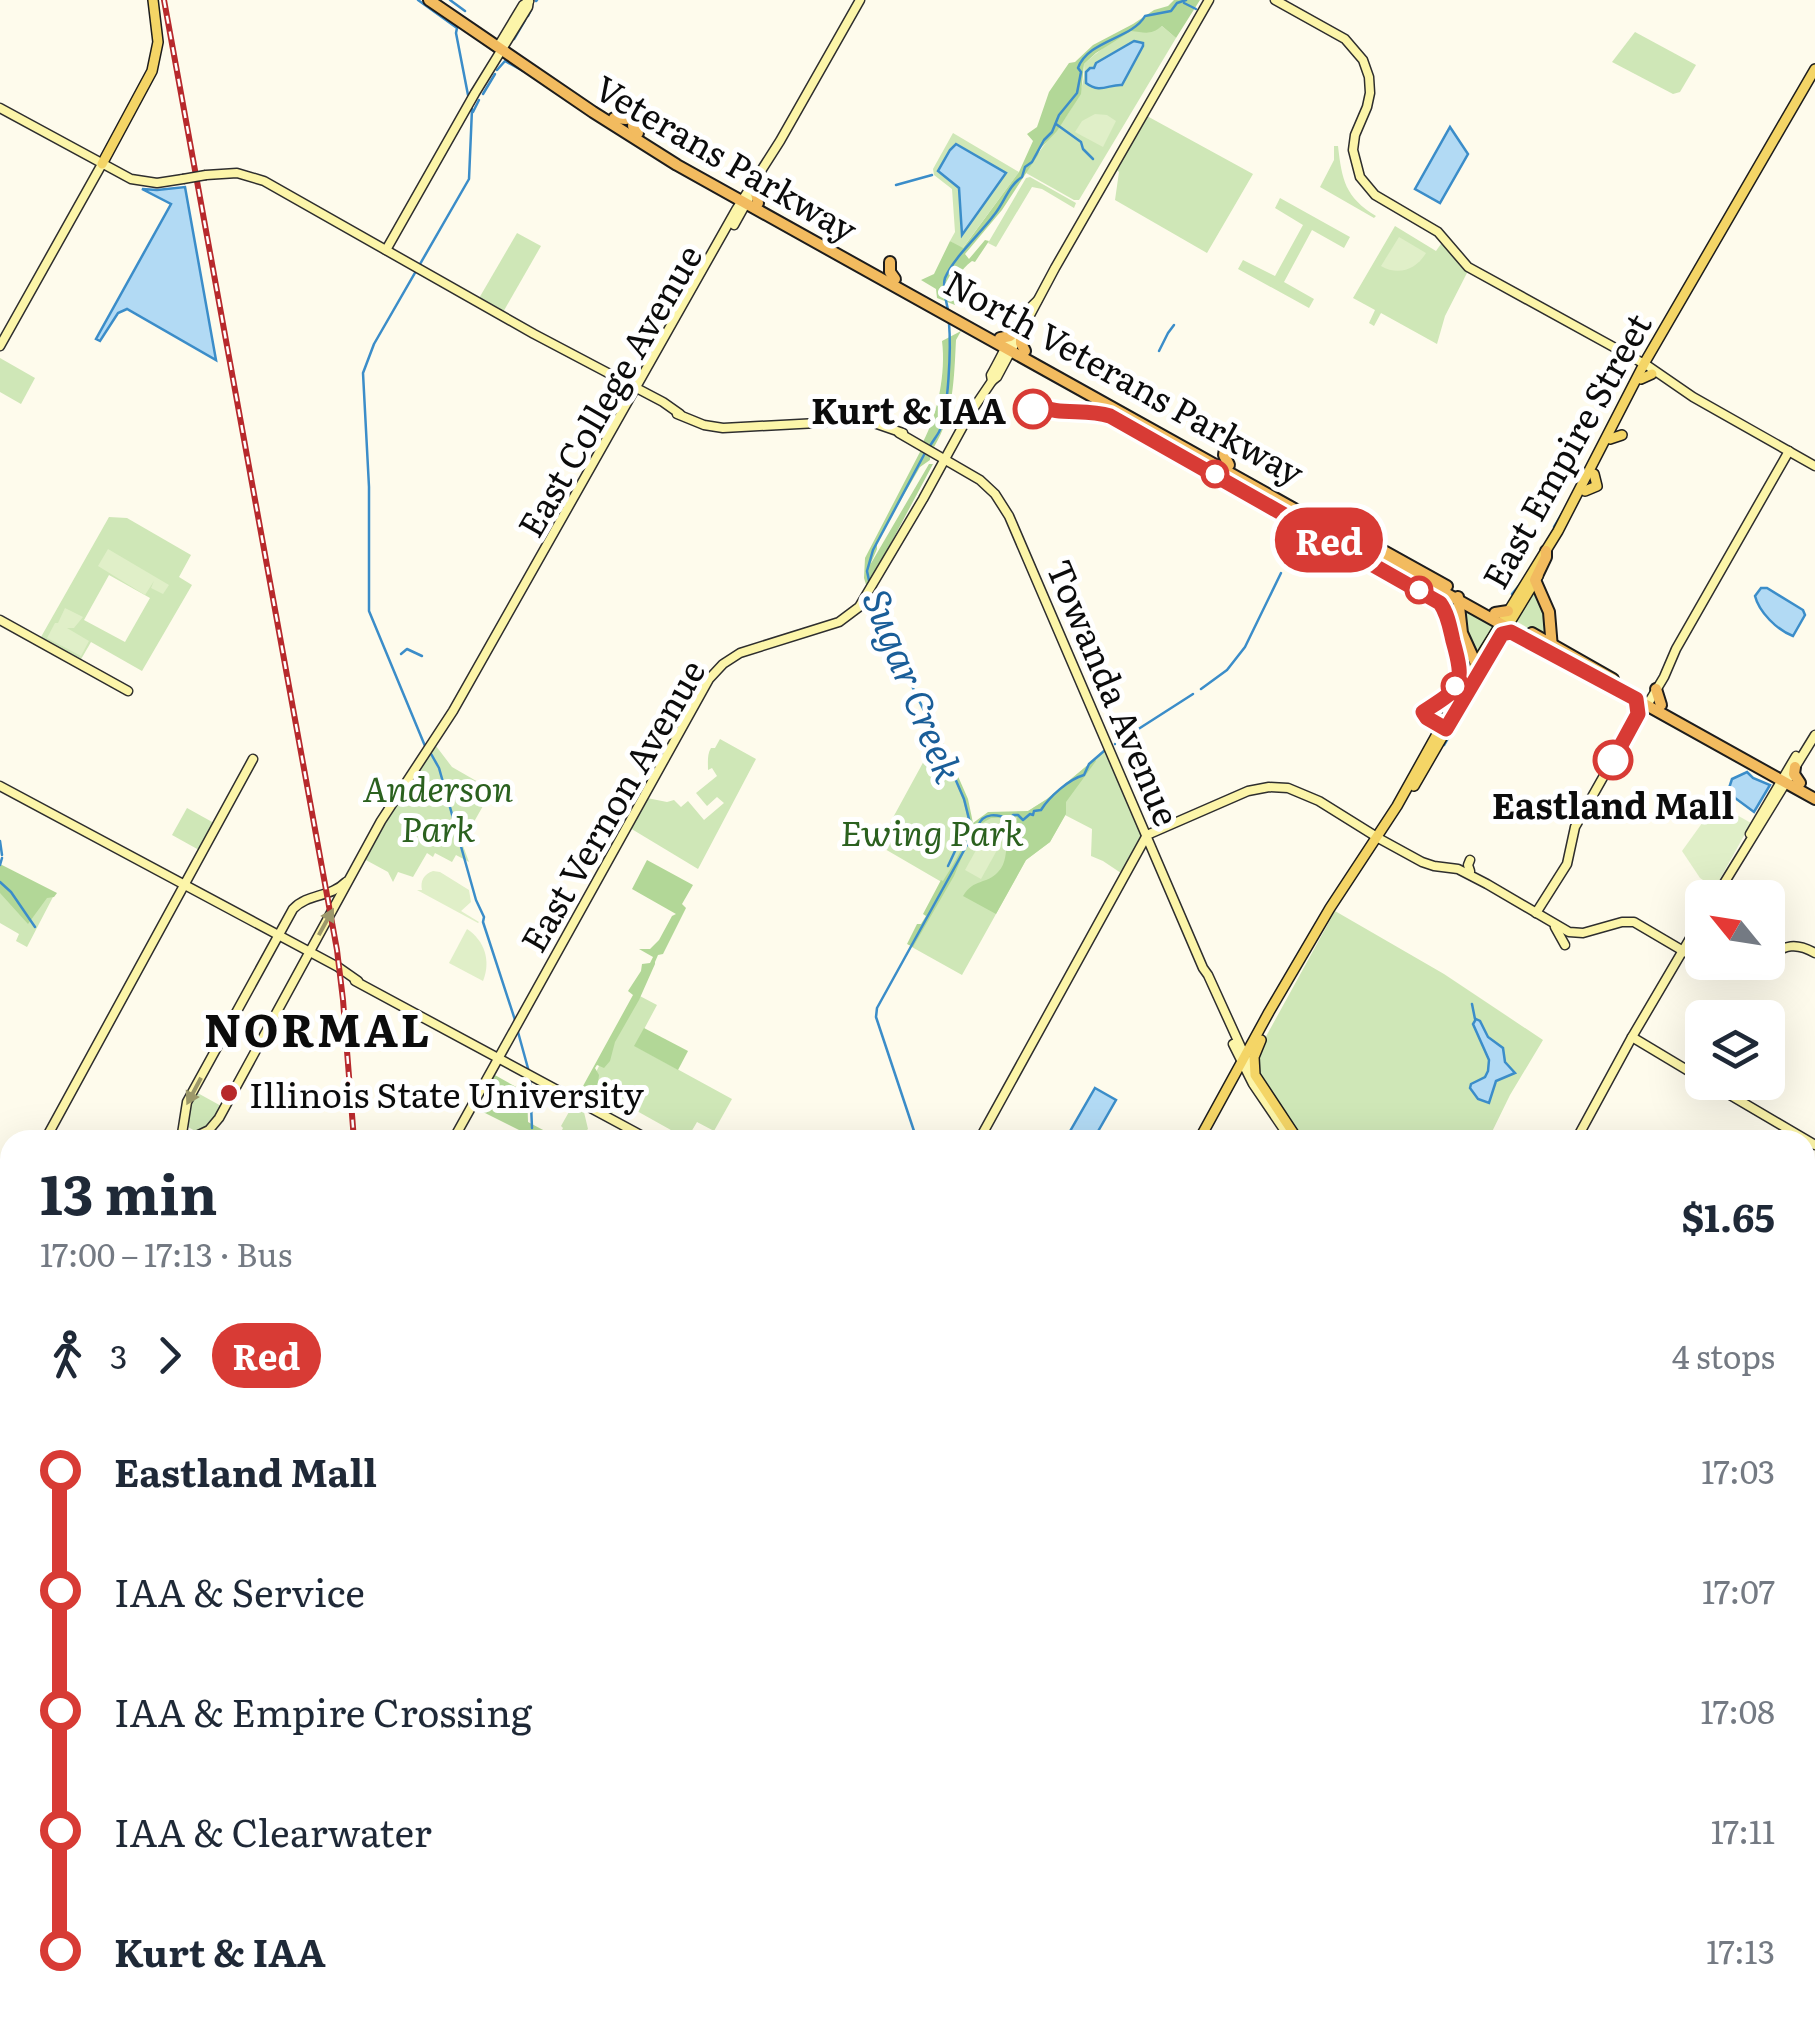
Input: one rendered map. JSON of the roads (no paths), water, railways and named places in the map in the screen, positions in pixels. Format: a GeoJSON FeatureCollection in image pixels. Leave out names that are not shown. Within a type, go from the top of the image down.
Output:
{"type":"FeatureCollection","features":[{"type":"Feature","properties":{"kind":"highway","name":"Veterans Parkway"},"geometry":{"type":"LineString","coordinates":[[430,0],[636,136],[893,282]]}},
{"type":"Feature","properties":{"kind":"highway","name":"Veterans Parkway"},"geometry":{"type":"LineString","coordinates":[[441,0],[502,46]]}},
{"type":"Feature","properties":{"kind":"highway"},"geometry":{"type":"LineString","coordinates":[[632,116],[636,136],[618,139],[612,120],[632,116]]}},
{"type":"Feature","properties":{"kind":"highway"},"geometry":{"type":"LineString","coordinates":[[888,262],[893,282],[874,287],[870,269],[888,262]]}},
{"type":"Feature","properties":{"kind":"highway","name":"North Veterans Parkway"},"geometry":{"type":"LineString","coordinates":[[893,282],[1785,779]]}},
{"type":"Feature","properties":{"kind":"highway","name":"North Veterans Parkway"},"geometry":{"type":"LineString","coordinates":[[1010,347],[1228,464],[1454,595]]}},
{"type":"Feature","properties":{"kind":"highway"},"geometry":{"type":"LineString","coordinates":[[1206,452],[1222,448],[1228,464]]}},
{"type":"Feature","properties":{"kind":"highway"},"geometry":{"type":"LineString","coordinates":[[1546,551],[1535,576],[1549,612],[1557,650]]}},
{"type":"Feature","properties":{"kind":"highway"},"geometry":{"type":"LineString","coordinates":[[1454,595],[1460,638],[1476,669],[1464,693]]}},
{"type":"Feature","properties":{"kind":"highway"},"geometry":{"type":"LineString","coordinates":[[1785,779],[1815,791]]}},
{"type":"Feature","properties":{"kind":"highway"},"geometry":{"type":"LineString","coordinates":[[1785,779],[1815,798]]}},
{"type":"Feature","properties":{"kind":"main road"},"geometry":{"type":"LineString","coordinates":[[0,346],[148,83],[157,50],[153,0]]}},
{"type":"Feature","properties":{"kind":"main road"},"geometry":{"type":"LineString","coordinates":[[386,250],[523,4],[529,0]]}},
{"type":"Feature","properties":{"kind":"main road","name":"East College Avenue"},"geometry":{"type":"LineString","coordinates":[[207,1130],[215,1124],[312,956],[390,806],[494,640],[860,0]]}},
{"type":"Feature","properties":{"kind":"main road","name":"East Vernon Avenue"},"geometry":{"type":"LineString","coordinates":[[459,1130],[710,679],[728,660],[749,649],[843,619],[866,596],[944,457],[996,377],[1032,304],[1208,0]]}},
{"type":"Feature","properties":{"kind":"main road"},"geometry":{"type":"LineString","coordinates":[[1274,0],[1345,39],[1363,60],[1370,93],[1355,135],[1356,168],[1382,201],[1438,232],[1468,267],[1815,466]]}},
{"type":"Feature","properties":{"kind":"main road","name":"East Empire Street"},"geometry":{"type":"LineString","coordinates":[[1476,669],[1815,69]]}},
{"type":"Feature","properties":{"kind":"main road","name":"East Empire Street"},"geometry":{"type":"LineString","coordinates":[[1505,623],[1537,578],[1585,492],[1644,367],[1815,79]]}},
{"type":"Feature","properties":{"kind":"main road"},"geometry":{"type":"LineString","coordinates":[[795,93],[798,108]]}},
{"type":"Feature","properties":{"kind":"main road"},"geometry":{"type":"LineString","coordinates":[[0,108],[125,177],[142,182],[230,172],[258,178],[636,390]]}},
{"type":"Feature","properties":{"kind":"main road","name":"East College Avenue"},"geometry":{"type":"LineString","coordinates":[[636,390],[745,200]]}},
{"type":"Feature","properties":{"kind":"main road"},"geometry":{"type":"LineString","coordinates":[[680,319],[687,297]]}},
{"type":"Feature","properties":{"kind":"main road","name":"Towanda Avenue"},"geometry":{"type":"LineString","coordinates":[[636,390],[704,425],[723,428],[874,423],[944,457],[995,494],[1010,516],[1210,978],[1241,1059],[1287,1130]]}},
{"type":"Feature","properties":{"kind":"main road"},"geometry":{"type":"LineString","coordinates":[[1610,439],[1622,434]]}},
{"type":"Feature","properties":{"kind":"main road"},"geometry":{"type":"LineString","coordinates":[[1536,914],[1568,862],[1575,827],[1789,452]]}},
{"type":"Feature","properties":{"kind":"main road"},"geometry":{"type":"LineString","coordinates":[[0,620],[128,691]]}},
{"type":"Feature","properties":{"kind":"main road"},"geometry":{"type":"LineString","coordinates":[[1205,1130],[1241,1059],[1257,1042],[1464,693],[1477,682],[1486,684],[1476,669]]}},
{"type":"Feature","properties":{"kind":"main road"},"geometry":{"type":"LineString","coordinates":[[1379,836],[1422,773],[1444,726]]}},
{"type":"Feature","properties":{"kind":"main road"},"geometry":{"type":"LineString","coordinates":[[1726,880],[1815,727]]}},
{"type":"Feature","properties":{"kind":"main road"},"geometry":{"type":"LineString","coordinates":[[1785,779],[1815,735]]}},
{"type":"Feature","properties":{"kind":"main road"},"geometry":{"type":"LineString","coordinates":[[50,1130],[252,759]]}},
{"type":"Feature","properties":{"kind":"main road"},"geometry":{"type":"LineString","coordinates":[[0,786],[358,981]]}},
{"type":"Feature","properties":{"kind":"main road"},"geometry":{"type":"LineString","coordinates":[[983,1130],[1146,835],[1242,793],[1269,787],[1303,793],[1426,864],[1460,870],[1566,930],[1579,933],[1634,922],[1684,950],[1581,1130]]}},
{"type":"Feature","properties":{"kind":"main road"},"geometry":{"type":"LineString","coordinates":[[1142,824],[1159,829]]}},
{"type":"Feature","properties":{"kind":"main road"},"geometry":{"type":"LineString","coordinates":[[1136,852],[1145,845],[1152,848]]}},
{"type":"Feature","properties":{"kind":"main road"},"geometry":{"type":"LineString","coordinates":[[1470,860],[1470,871]]}},
{"type":"Feature","properties":{"kind":"main road"},"geometry":{"type":"LineString","coordinates":[[1440,867],[1454,864],[1487,884]]}},
{"type":"Feature","properties":{"kind":"main road"},"geometry":{"type":"LineString","coordinates":[[186,1130],[187,1102],[296,905],[334,892],[349,879]]}},
{"type":"Feature","properties":{"kind":"main road"},"geometry":{"type":"LineString","coordinates":[[1553,923],[1565,945]]}},
{"type":"Feature","properties":{"kind":"main road"},"geometry":{"type":"LineString","coordinates":[[1785,947],[1803,946],[1815,953]]}},
{"type":"Feature","properties":{"kind":"main road"},"geometry":{"type":"LineString","coordinates":[[312,956],[320,968],[326,965],[358,981],[632,1130]]}},
{"type":"Feature","properties":{"kind":"main road"},"geometry":{"type":"LineString","coordinates":[[1632,1038],[1685,1069]]}},
{"type":"Feature","properties":{"kind":"main road"},"geometry":{"type":"LineString","coordinates":[[1257,1042],[1254,1068],[1259,1084]]}},
{"type":"Feature","properties":{"kind":"main road","name":"Towanda Avenue"},"geometry":{"type":"LineString","coordinates":[[1241,1059],[1278,1117]]}},
{"type":"Feature","properties":{"kind":"main road"},"geometry":{"type":"LineString","coordinates":[[1738,1100],[1789,1130]]}},
{"type":"Feature","properties":{"kind":"water"},"geometry":{"type":"Polygon","coordinates":[[[1134,41],[1143,46],[1122,85],[1100,88],[1086,83],[1090,68],[1134,41]]]}},
{"type":"Feature","properties":{"kind":"water"},"geometry":{"type":"Polygon","coordinates":[[[1450,127],[1468,154],[1440,203],[1415,189],[1450,127]]]}},
{"type":"Feature","properties":{"kind":"water"},"geometry":{"type":"Polygon","coordinates":[[[956,144],[1006,173],[962,235],[959,188],[938,171],[956,144]]]}},
{"type":"Feature","properties":{"kind":"water"},"geometry":{"type":"Polygon","coordinates":[[[185,187],[216,360],[127,309],[118,313],[100,341],[96,339],[171,204],[142,189],[185,187]]]}},
{"type":"Feature","properties":{"kind":"water"},"geometry":{"type":"Polygon","coordinates":[[[1761,588],[1803,610],[1805,615],[1793,636],[1775,625],[1760,608],[1755,596],[1761,588]]]}},
{"type":"Feature","properties":{"kind":"water"},"geometry":{"type":"Polygon","coordinates":[[[1747,772],[1770,785],[1754,812],[1735,798],[1729,788],[1732,779],[1747,772]]]}},
{"type":"Feature","properties":{"kind":"water"},"geometry":{"type":"Polygon","coordinates":[[[1476,1019],[1488,1037],[1503,1048],[1505,1062],[1515,1073],[1496,1081],[1489,1103],[1478,1099],[1470,1088],[1485,1077],[1489,1060],[1473,1024],[1476,1019]]]}},
{"type":"Feature","properties":{"kind":"water"},"geometry":{"type":"Polygon","coordinates":[[[1095,1088],[1116,1100],[1099,1130],[1071,1130],[1095,1088]]]}},
{"type":"Feature","properties":{"kind":"waterway"},"geometry":{"type":"LineString","coordinates":[[418,0],[457,28],[468,95]]}},
{"type":"Feature","properties":{"kind":"waterway"},"geometry":{"type":"LineString","coordinates":[[450,0],[465,11]]}},
{"type":"Feature","properties":{"kind":"waterway","name":"Sugar Creek"},"geometry":{"type":"LineString","coordinates":[[948,310],[944,285],[949,270],[1022,177],[1059,115],[1077,93],[1081,72],[1078,68],[1083,59],[1139,24],[1145,16],[1171,11],[1186,0]]}},
{"type":"Feature","properties":{"kind":"waterway","name":"Sugar Creek"},"geometry":{"type":"LineString","coordinates":[[1184,3],[1196,9]]}},
{"type":"Feature","properties":{"kind":"waterway"},"geometry":{"type":"LineString","coordinates":[[528,16],[532,7]]}},
{"type":"Feature","properties":{"kind":"waterway"},"geometry":{"type":"LineString","coordinates":[[514,39],[525,20]]}},
{"type":"Feature","properties":{"kind":"waterway"},"geometry":{"type":"LineString","coordinates":[[497,70],[505,61],[523,71]]}},
{"type":"Feature","properties":{"kind":"waterway"},"geometry":{"type":"LineString","coordinates":[[483,94],[495,74]]}},
{"type":"Feature","properties":{"kind":"waterway"},"geometry":{"type":"LineString","coordinates":[[473,112],[479,100]]}},
{"type":"Feature","properties":{"kind":"waterway"},"geometry":{"type":"LineString","coordinates":[[425,746],[369,611],[369,487],[363,373],[374,344],[469,179],[472,109]]}},
{"type":"Feature","properties":{"kind":"waterway"},"geometry":{"type":"LineString","coordinates":[[1056,124],[1081,142],[1093,159]]}},
{"type":"Feature","properties":{"kind":"waterway"},"geometry":{"type":"LineString","coordinates":[[896,185],[932,175]]}},
{"type":"Feature","properties":{"kind":"waterway","name":"Sugar Creek"},"geometry":{"type":"LineString","coordinates":[[930,446],[939,432],[945,409],[949,323]]}},
{"type":"Feature","properties":{"kind":"waterway"},"geometry":{"type":"LineString","coordinates":[[1159,351],[1174,325]]}},
{"type":"Feature","properties":{"kind":"waterway","name":"Sugar Creek"},"geometry":{"type":"LineString","coordinates":[[870,585],[867,571],[873,550],[925,453]]}},
{"type":"Feature","properties":{"kind":"waterway"},"geometry":{"type":"LineString","coordinates":[[1554,527],[1563,512]]}},
{"type":"Feature","properties":{"kind":"waterway","name":"Sugar Creek"},"geometry":{"type":"LineString","coordinates":[[1284,567],[1302,528]]}},
{"type":"Feature","properties":{"kind":"waterway","name":"Sugar Creek"},"geometry":{"type":"LineString","coordinates":[[1201,689],[1227,670],[1245,647],[1281,573]]}},
{"type":"Feature","properties":{"kind":"waterway"},"geometry":{"type":"LineString","coordinates":[[1512,594],[1521,583]]}},
{"type":"Feature","properties":{"kind":"waterway","name":"Sugar Creek"},"geometry":{"type":"LineString","coordinates":[[872,593],[882,625],[964,799],[971,827],[967,845],[877,1008],[876,1017],[914,1130]]}},
{"type":"Feature","properties":{"kind":"waterway"},"geometry":{"type":"LineString","coordinates":[[1483,677],[1501,648],[1517,639]]}},
{"type":"Feature","properties":{"kind":"waterway"},"geometry":{"type":"LineString","coordinates":[[401,654],[407,649],[422,656]]}},
{"type":"Feature","properties":{"kind":"waterway"},"geometry":{"type":"LineString","coordinates":[[1454,726],[1479,685]]}},
{"type":"Feature","properties":{"kind":"waterway","name":"Sugar Creek"},"geometry":{"type":"LineString","coordinates":[[1115,744],[1193,694]]}},
{"type":"Feature","properties":{"kind":"waterway"},"geometry":{"type":"LineString","coordinates":[[1444,745],[1450,735]]}},
{"type":"Feature","properties":{"kind":"waterway","name":"Sugar Creek"},"geometry":{"type":"LineString","coordinates":[[971,827],[991,815],[1010,819],[1018,815],[1023,820],[1033,815],[1060,789],[1084,775],[1089,764],[1104,751]]}},
{"type":"Feature","properties":{"kind":"waterway"},"geometry":{"type":"LineString","coordinates":[[430,752],[439,768],[515,1020]]}},
{"type":"Feature","properties":{"kind":"waterway"},"geometry":{"type":"LineString","coordinates":[[948,866],[964,832]]}},
{"type":"Feature","properties":{"kind":"waterway"},"geometry":{"type":"LineString","coordinates":[[0,841],[2,855]]}},
{"type":"Feature","properties":{"kind":"waterway"},"geometry":{"type":"LineString","coordinates":[[0,865],[2,858]]}},
{"type":"Feature","properties":{"kind":"waterway"},"geometry":{"type":"LineString","coordinates":[[0,882],[35,927]]}},
{"type":"Feature","properties":{"kind":"waterway"},"geometry":{"type":"LineString","coordinates":[[1472,1004],[1475,1019]]}},
{"type":"Feature","properties":{"kind":"waterway"},"geometry":{"type":"LineString","coordinates":[[518,1032],[529,1072]]}},
{"type":"Feature","properties":{"kind":"waterway"},"geometry":{"type":"LineString","coordinates":[[530,1080],[532,1128]]}},
{"type":"Feature","properties":{"kind":"railway"},"geometry":{"type":"LineString","coordinates":[[164,0],[337,950],[353,1130]]}},
{"type":"Feature","properties":{"kind":"place","name":"Kurt & IAA"},"geometry":{"type":"Point","coordinates":[1033,409]}},
{"type":"Feature","properties":{"kind":"place","name":"Eastland Mall"},"geometry":{"type":"Point","coordinates":[1613,760]}},
{"type":"Feature","properties":{"kind":"place","name":"Illinois State University"},"geometry":{"type":"Point","coordinates":[229,1093]}},
{"type":"Feature","properties":{"kind":"district","name":"NORMAL"},"geometry":{"type":"Point","coordinates":[318,1027]}},
{"type":"Feature","properties":{"kind":"park label","name":"Anderson Park"},"geometry":{"type":"Point","coordinates":[438,807]}},
{"type":"Feature","properties":{"kind":"park label","name":"Ewing Park"},"geometry":{"type":"Point","coordinates":[932,831]}}]}
